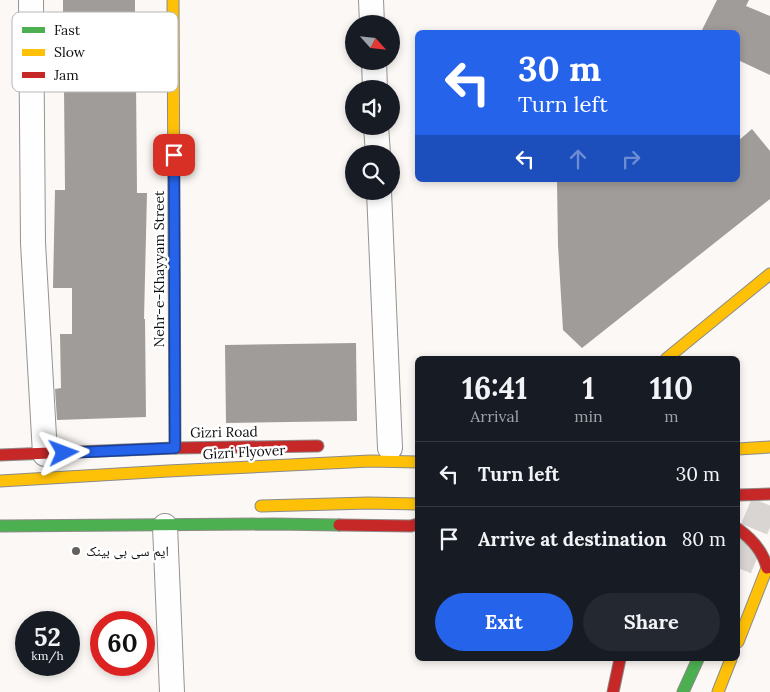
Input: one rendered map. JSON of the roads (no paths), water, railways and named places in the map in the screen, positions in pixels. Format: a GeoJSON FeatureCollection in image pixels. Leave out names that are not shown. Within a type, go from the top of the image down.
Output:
{"type":"FeatureCollection","features":[{"type":"Feature","properties":{"kind":"main road","name":"Nehr-e-Khayyam Street"},"geometry":{"type":"LineString","coordinates":[[173,92],[175,448]]}},
{"type":"Feature","properties":{"kind":"main road"},"geometry":{"type":"LineString","coordinates":[[670,356],[770,274]]}},
{"type":"Feature","properties":{"kind":"main road","name":"Gizri Road"},"geometry":{"type":"LineString","coordinates":[[0,456],[175,448],[331,446]]}},
{"type":"Feature","properties":{"kind":"main road"},"geometry":{"type":"LineString","coordinates":[[740,449],[770,448]]}},
{"type":"Feature","properties":{"kind":"main road","name":"Gizri Flyover"},"geometry":{"type":"LineString","coordinates":[[0,481],[370,461],[415,462]]}},
{"type":"Feature","properties":{"kind":"main road"},"geometry":{"type":"LineString","coordinates":[[740,495],[770,494]]}},
{"type":"Feature","properties":{"kind":"main road"},"geometry":{"type":"LineString","coordinates":[[250,506],[415,504]]}},
{"type":"Feature","properties":{"kind":"main road"},"geometry":{"type":"LineString","coordinates":[[0,526],[415,525]]}},
{"type":"Feature","properties":{"kind":"main road"},"geometry":{"type":"LineString","coordinates":[[740,530],[755,544],[768,566],[740,637]]}},
{"type":"Feature","properties":{"kind":"main road"},"geometry":{"type":"LineString","coordinates":[[613,692],[620,661]]}},
{"type":"Feature","properties":{"kind":"main road"},"geometry":{"type":"LineString","coordinates":[[683,692],[697,661]]}},
{"type":"Feature","properties":{"kind":"main road"},"geometry":{"type":"LineString","coordinates":[[718,692],[730,661]]}},
{"type":"Feature","properties":{"kind":"street"},"geometry":{"type":"LineString","coordinates":[[371,0],[372,15]]}},
{"type":"Feature","properties":{"kind":"street"},"geometry":{"type":"LineString","coordinates":[[32,92],[33,243],[45,454]]}},
{"type":"Feature","properties":{"kind":"street"},"geometry":{"type":"LineString","coordinates":[[380,200],[399,449]]}},
{"type":"Feature","properties":{"kind":"street"},"geometry":{"type":"LineString","coordinates":[[165,526],[172,692]]}},
{"type":"Feature","properties":{"kind":"tunnel"},"geometry":{"type":"LineString","coordinates":[[740,563],[770,491]]}},
{"type":"Feature","properties":{"kind":"place","name":"ایم سی بی بینک"},"geometry":{"type":"Point","coordinates":[76,551]}}]}
